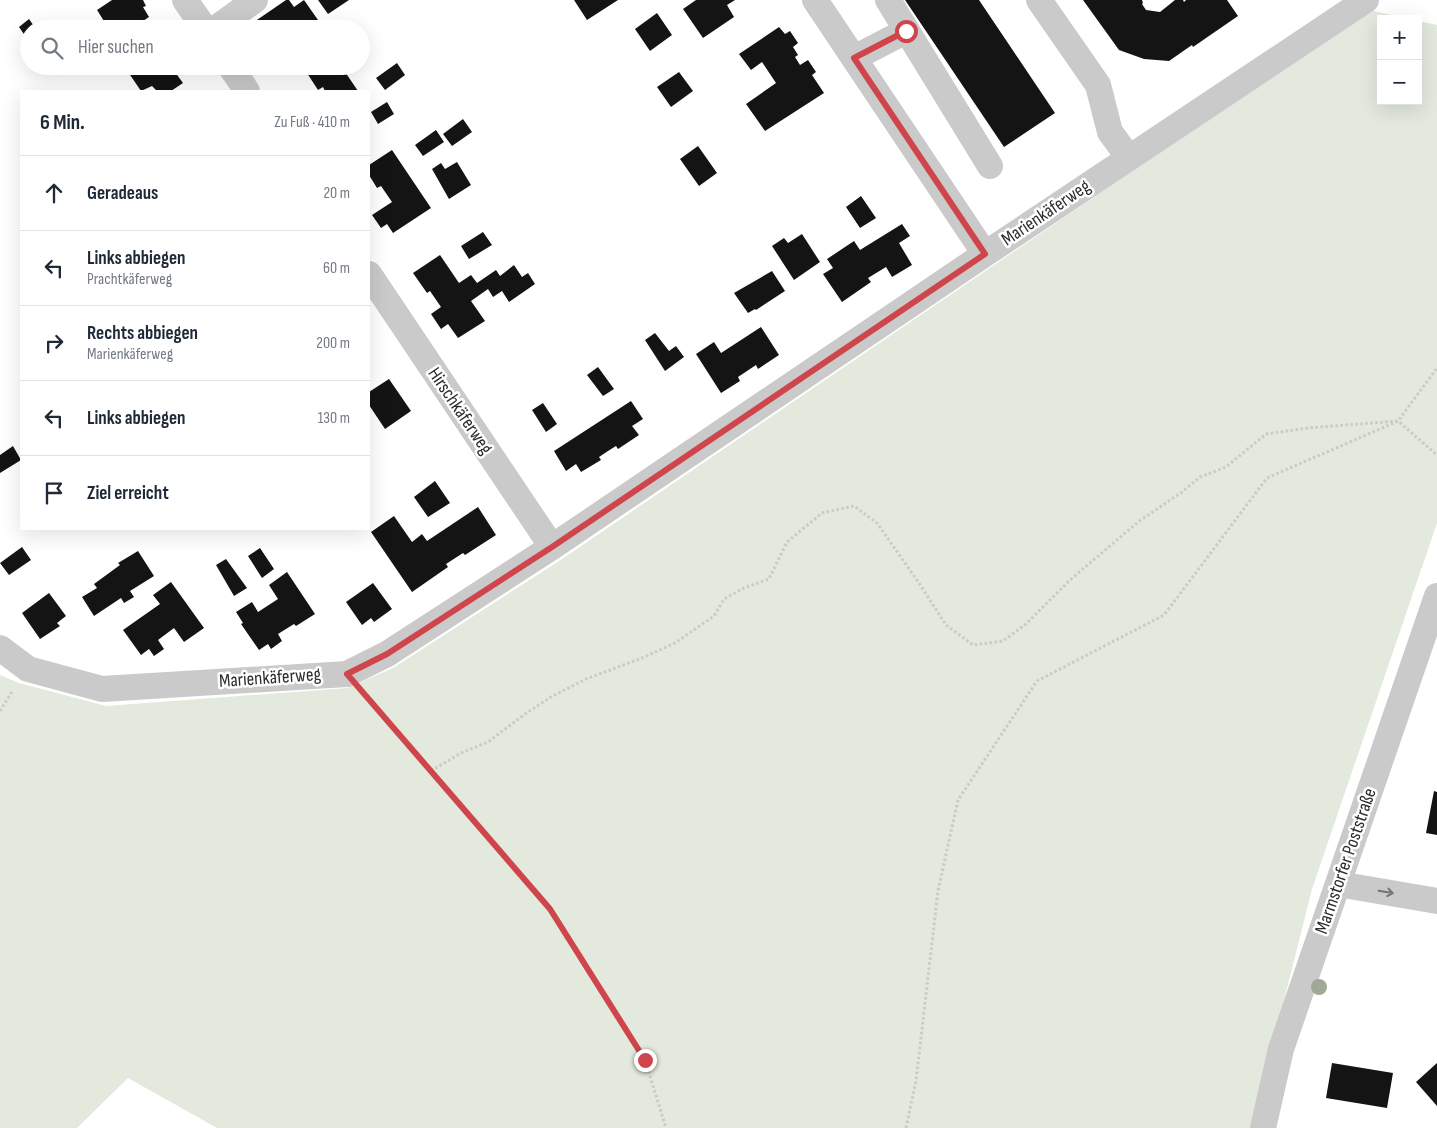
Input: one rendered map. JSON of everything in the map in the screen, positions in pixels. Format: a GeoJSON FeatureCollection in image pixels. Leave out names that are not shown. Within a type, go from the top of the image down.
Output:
{"type":"FeatureCollection","features":[{"type":"Feature","properties":{"kind":"street"},"geometry":{"type":"LineString","coordinates":[[186,0],[199,20]]}},
{"type":"Feature","properties":{"kind":"street"},"geometry":{"type":"LineString","coordinates":[[226,20],[254,0]]}},
{"type":"Feature","properties":{"kind":"street"},"geometry":{"type":"LineString","coordinates":[[815,0],[985,254]]}},
{"type":"Feature","properties":{"kind":"street"},"geometry":{"type":"LineString","coordinates":[[888,0],[990,166]]}},
{"type":"Feature","properties":{"kind":"street"},"geometry":{"type":"LineString","coordinates":[[1039,0],[1098,85],[1110,132],[1129,158]]}},
{"type":"Feature","properties":{"kind":"street","name":"Marienkäferweg"},"geometry":{"type":"LineString","coordinates":[[0,648],[28,669],[102,689],[347,674],[387,654],[552,547],[985,254],[1366,0]]}},
{"type":"Feature","properties":{"kind":"street"},"geometry":{"type":"LineString","coordinates":[[854,58],[906,31]]}},
{"type":"Feature","properties":{"kind":"street"},"geometry":{"type":"LineString","coordinates":[[236,75],[245,90]]}},
{"type":"Feature","properties":{"kind":"street","name":"Hirschkäferweg"},"geometry":{"type":"LineString","coordinates":[[370,275],[552,547]]}},
{"type":"Feature","properties":{"kind":"street","name":"Marmstorfer Poststraße"},"geometry":{"type":"LineString","coordinates":[[1263,1128],[1281,1049],[1437,596]]}},
{"type":"Feature","properties":{"kind":"street"},"geometry":{"type":"LineString","coordinates":[[1338,884],[1437,901]]}},
{"type":"Feature","properties":{"kind":"path"},"geometry":{"type":"LineString","coordinates":[[906,1128],[916,1082],[938,891],[958,800],[1038,681],[1164,615],[1267,478],[1398,422],[1437,368]]}},
{"type":"Feature","properties":{"kind":"path"},"geometry":{"type":"LineString","coordinates":[[431,771],[461,753],[488,742],[525,714],[577,683],[675,642],[714,616],[724,599],[744,588],[769,579],[788,542],[822,513],[854,506],[876,523],[919,583],[946,625],[973,645],[1003,641],[1026,624],[1070,580],[1138,522],[1182,492],[1200,477],[1226,467],[1266,434],[1308,428],[1398,422],[1437,455]]}},
{"type":"Feature","properties":{"kind":"path"},"geometry":{"type":"LineString","coordinates":[[347,674],[550,909],[645,1060],[666,1128]]}},
{"type":"Feature","properties":{"kind":"shaded area"},"geometry":{"type":"Polygon","coordinates":[[[1369,10],[1391,15],[1377,15],[1377,105],[1422,105],[1422,22],[1437,25],[1437,523],[1312,889],[1252,1128],[217,1128],[128,1078],[77,1128],[0,1128],[0,675],[19,683],[106,706],[347,688],[393,668],[562,559],[1369,10]]]}},
{"type":"Feature","properties":{"kind":"building"},"geometry":{"type":"Polygon","coordinates":[[[112,0],[143,0],[146,6],[143,7],[149,17],[144,20],[103,20],[97,10],[112,0]]]}},
{"type":"Feature","properties":{"kind":"building"},"geometry":{"type":"Polygon","coordinates":[[[286,0],[289,0],[294,7],[304,0],[318,20],[257,20],[286,0]]]}},
{"type":"Feature","properties":{"kind":"building"},"geometry":{"type":"Polygon","coordinates":[[[318,0],[349,0],[328,14],[318,0]]]}},
{"type":"Feature","properties":{"kind":"building"},"geometry":{"type":"Polygon","coordinates":[[[574,0],[618,0],[587,20],[574,0]]]}},
{"type":"Feature","properties":{"kind":"building"},"geometry":{"type":"Polygon","coordinates":[[[696,0],[735,0],[727,5],[734,17],[703,38],[683,9],[696,0]]]}},
{"type":"Feature","properties":{"kind":"building"},"geometry":{"type":"Polygon","coordinates":[[[905,0],[979,0],[1055,113],[1004,147],[905,0]]]}},
{"type":"Feature","properties":{"kind":"building"},"geometry":{"type":"Polygon","coordinates":[[[1083,0],[1142,0],[1146,10],[1160,12],[1175,0],[1183,0],[1184,2],[1186,0],[1227,0],[1238,16],[1169,61],[1144,59],[1119,50],[1083,0]]]}},
{"type":"Feature","properties":{"kind":"building"},"geometry":{"type":"Polygon","coordinates":[[[657,13],[672,35],[650,51],[635,29],[657,13]]]}},
{"type":"Feature","properties":{"kind":"building"},"geometry":{"type":"Polygon","coordinates":[[[779,27],[785,34],[790,31],[798,43],[793,47],[798,55],[795,57],[800,65],[808,60],[816,72],[812,75],[824,93],[765,131],[746,104],[776,83],[762,62],[751,70],[739,54],[779,27]]]}},
{"type":"Feature","properties":{"kind":"building"},"geometry":{"type":"Polygon","coordinates":[[[397,63],[405,75],[385,90],[376,78],[397,63]]]}},
{"type":"Feature","properties":{"kind":"building"},"geometry":{"type":"Polygon","coordinates":[[[679,72],[693,91],[671,107],[657,87],[679,72]]]}},
{"type":"Feature","properties":{"kind":"building"},"geometry":{"type":"Polygon","coordinates":[[[130,75],[177,75],[183,83],[172,90],[156,90],[152,86],[140,90],[130,75]]]}},
{"type":"Feature","properties":{"kind":"building"},"geometry":{"type":"Polygon","coordinates":[[[308,75],[347,75],[357,90],[324,90],[323,87],[318,90],[308,75]]]}},
{"type":"Feature","properties":{"kind":"building"},"geometry":{"type":"Polygon","coordinates":[[[387,102],[394,114],[378,124],[371,112],[387,102]]]}},
{"type":"Feature","properties":{"kind":"building"},"geometry":{"type":"Polygon","coordinates":[[[463,119],[472,132],[452,146],[443,134],[463,119]]]}},
{"type":"Feature","properties":{"kind":"building"},"geometry":{"type":"Polygon","coordinates":[[[436,130],[444,142],[423,156],[415,145],[436,130]]]}},
{"type":"Feature","properties":{"kind":"building"},"geometry":{"type":"Polygon","coordinates":[[[698,146],[717,173],[699,186],[680,159],[698,146]]]}},
{"type":"Feature","properties":{"kind":"building"},"geometry":{"type":"Polygon","coordinates":[[[392,150],[431,208],[393,233],[387,224],[381,228],[372,215],[392,202],[381,186],[377,188],[370,177],[370,164],[392,150]]]}},
{"type":"Feature","properties":{"kind":"building"},"geometry":{"type":"Polygon","coordinates":[[[457,162],[471,185],[449,199],[432,169],[441,163],[445,169],[457,162]]]}},
{"type":"Feature","properties":{"kind":"building"},"geometry":{"type":"Polygon","coordinates":[[[861,196],[876,218],[860,228],[846,207],[861,196]]]}},
{"type":"Feature","properties":{"kind":"building"},"geometry":{"type":"Polygon","coordinates":[[[902,224],[910,236],[899,243],[912,265],[892,277],[886,267],[868,278],[871,282],[842,302],[823,274],[833,268],[827,259],[854,241],[860,250],[902,224]]]}},
{"type":"Feature","properties":{"kind":"building"},"geometry":{"type":"Polygon","coordinates":[[[483,232],[492,245],[469,259],[461,246],[483,232]]]}},
{"type":"Feature","properties":{"kind":"building"},"geometry":{"type":"Polygon","coordinates":[[[802,234],[820,262],[794,280],[772,246],[784,238],[788,243],[802,234]]]}},
{"type":"Feature","properties":{"kind":"building"},"geometry":{"type":"Polygon","coordinates":[[[440,255],[459,283],[471,275],[477,283],[496,270],[500,276],[514,265],[522,277],[528,273],[535,284],[509,302],[502,291],[493,297],[488,289],[471,301],[485,321],[458,338],[448,324],[441,329],[431,314],[441,307],[430,291],[427,293],[413,273],[440,255]]]}},
{"type":"Feature","properties":{"kind":"building"},"geometry":{"type":"Polygon","coordinates":[[[772,271],[785,291],[756,310],[748,313],[734,293],[772,271]]]}},
{"type":"Feature","properties":{"kind":"building"},"geometry":{"type":"Polygon","coordinates":[[[761,327],[779,355],[758,369],[756,365],[738,377],[740,381],[721,393],[696,354],[714,342],[721,353],[761,327]]]}},
{"type":"Feature","properties":{"kind":"building"},"geometry":{"type":"Polygon","coordinates":[[[655,333],[669,351],[676,346],[684,357],[665,371],[645,340],[655,333]]]}},
{"type":"Feature","properties":{"kind":"building"},"geometry":{"type":"Polygon","coordinates":[[[598,367],[614,389],[603,396],[587,375],[598,367]]]}},
{"type":"Feature","properties":{"kind":"building"},"geometry":{"type":"Polygon","coordinates":[[[389,379],[411,411],[385,429],[370,406],[370,391],[389,379]]]}},
{"type":"Feature","properties":{"kind":"building"},"geometry":{"type":"Polygon","coordinates":[[[631,401],[643,419],[632,426],[639,435],[618,449],[616,446],[608,451],[599,457],[601,460],[581,472],[576,464],[566,471],[554,451],[631,401]]]}},
{"type":"Feature","properties":{"kind":"building"},"geometry":{"type":"Polygon","coordinates":[[[543,403],[557,424],[546,432],[532,410],[543,403]]]}},
{"type":"Feature","properties":{"kind":"building"},"geometry":{"type":"Polygon","coordinates":[[[13,446],[20,461],[0,473],[0,455],[13,446]]]}},
{"type":"Feature","properties":{"kind":"building"},"geometry":{"type":"Polygon","coordinates":[[[435,481],[450,503],[428,517],[414,497],[435,481]]]}},
{"type":"Feature","properties":{"kind":"building"},"geometry":{"type":"Polygon","coordinates":[[[478,507],[496,535],[465,555],[463,553],[446,564],[448,567],[412,592],[371,532],[394,516],[412,542],[422,534],[427,541],[478,507]]]}},
{"type":"Feature","properties":{"kind":"building"},"geometry":{"type":"Polygon","coordinates":[[[22,547],[31,560],[9,575],[0,563],[22,547]]]}},
{"type":"Feature","properties":{"kind":"building"},"geometry":{"type":"Polygon","coordinates":[[[260,548],[274,569],[262,578],[248,556],[260,548]]]}},
{"type":"Feature","properties":{"kind":"building"},"geometry":{"type":"Polygon","coordinates":[[[138,551],[154,576],[130,591],[134,597],[124,603],[121,598],[94,616],[82,597],[97,588],[94,584],[120,565],[118,563],[138,551]]]}},
{"type":"Feature","properties":{"kind":"building"},"geometry":{"type":"Polygon","coordinates":[[[226,559],[247,588],[234,596],[216,565],[226,559]]]}},
{"type":"Feature","properties":{"kind":"building"},"geometry":{"type":"Polygon","coordinates":[[[287,572],[315,614],[296,626],[294,624],[278,634],[282,641],[271,649],[268,644],[259,650],[241,624],[243,623],[236,612],[252,602],[258,612],[278,599],[269,585],[287,572]]]}},
{"type":"Feature","properties":{"kind":"building"},"geometry":{"type":"Polygon","coordinates":[[[171,582],[204,628],[184,642],[174,628],[158,640],[164,649],[154,656],[149,649],[141,655],[123,630],[160,604],[153,595],[171,582]]]}},
{"type":"Feature","properties":{"kind":"building"},"geometry":{"type":"Polygon","coordinates":[[[373,583],[392,609],[374,622],[371,618],[362,625],[346,602],[373,583]]]}},
{"type":"Feature","properties":{"kind":"building"},"geometry":{"type":"Polygon","coordinates":[[[49,593],[66,616],[57,623],[60,626],[40,639],[22,613],[49,593]]]}},
{"type":"Feature","properties":{"kind":"building"},"geometry":{"type":"Polygon","coordinates":[[[1434,791],[1437,792],[1437,835],[1426,833],[1434,791]]]}},
{"type":"Feature","properties":{"kind":"building"},"geometry":{"type":"Polygon","coordinates":[[[1332,1063],[1393,1073],[1387,1108],[1326,1098],[1332,1063]]]}},
{"type":"Feature","properties":{"kind":"building"},"geometry":{"type":"Polygon","coordinates":[[[1437,1063],[1437,1106],[1416,1082],[1437,1063]]]}},
{"type":"Feature","properties":{"kind":"route"},"geometry":{"type":"LineString","coordinates":[[645,1060],[550,909],[347,674],[387,654],[552,547],[985,254],[854,58],[906,31]]}}]}
